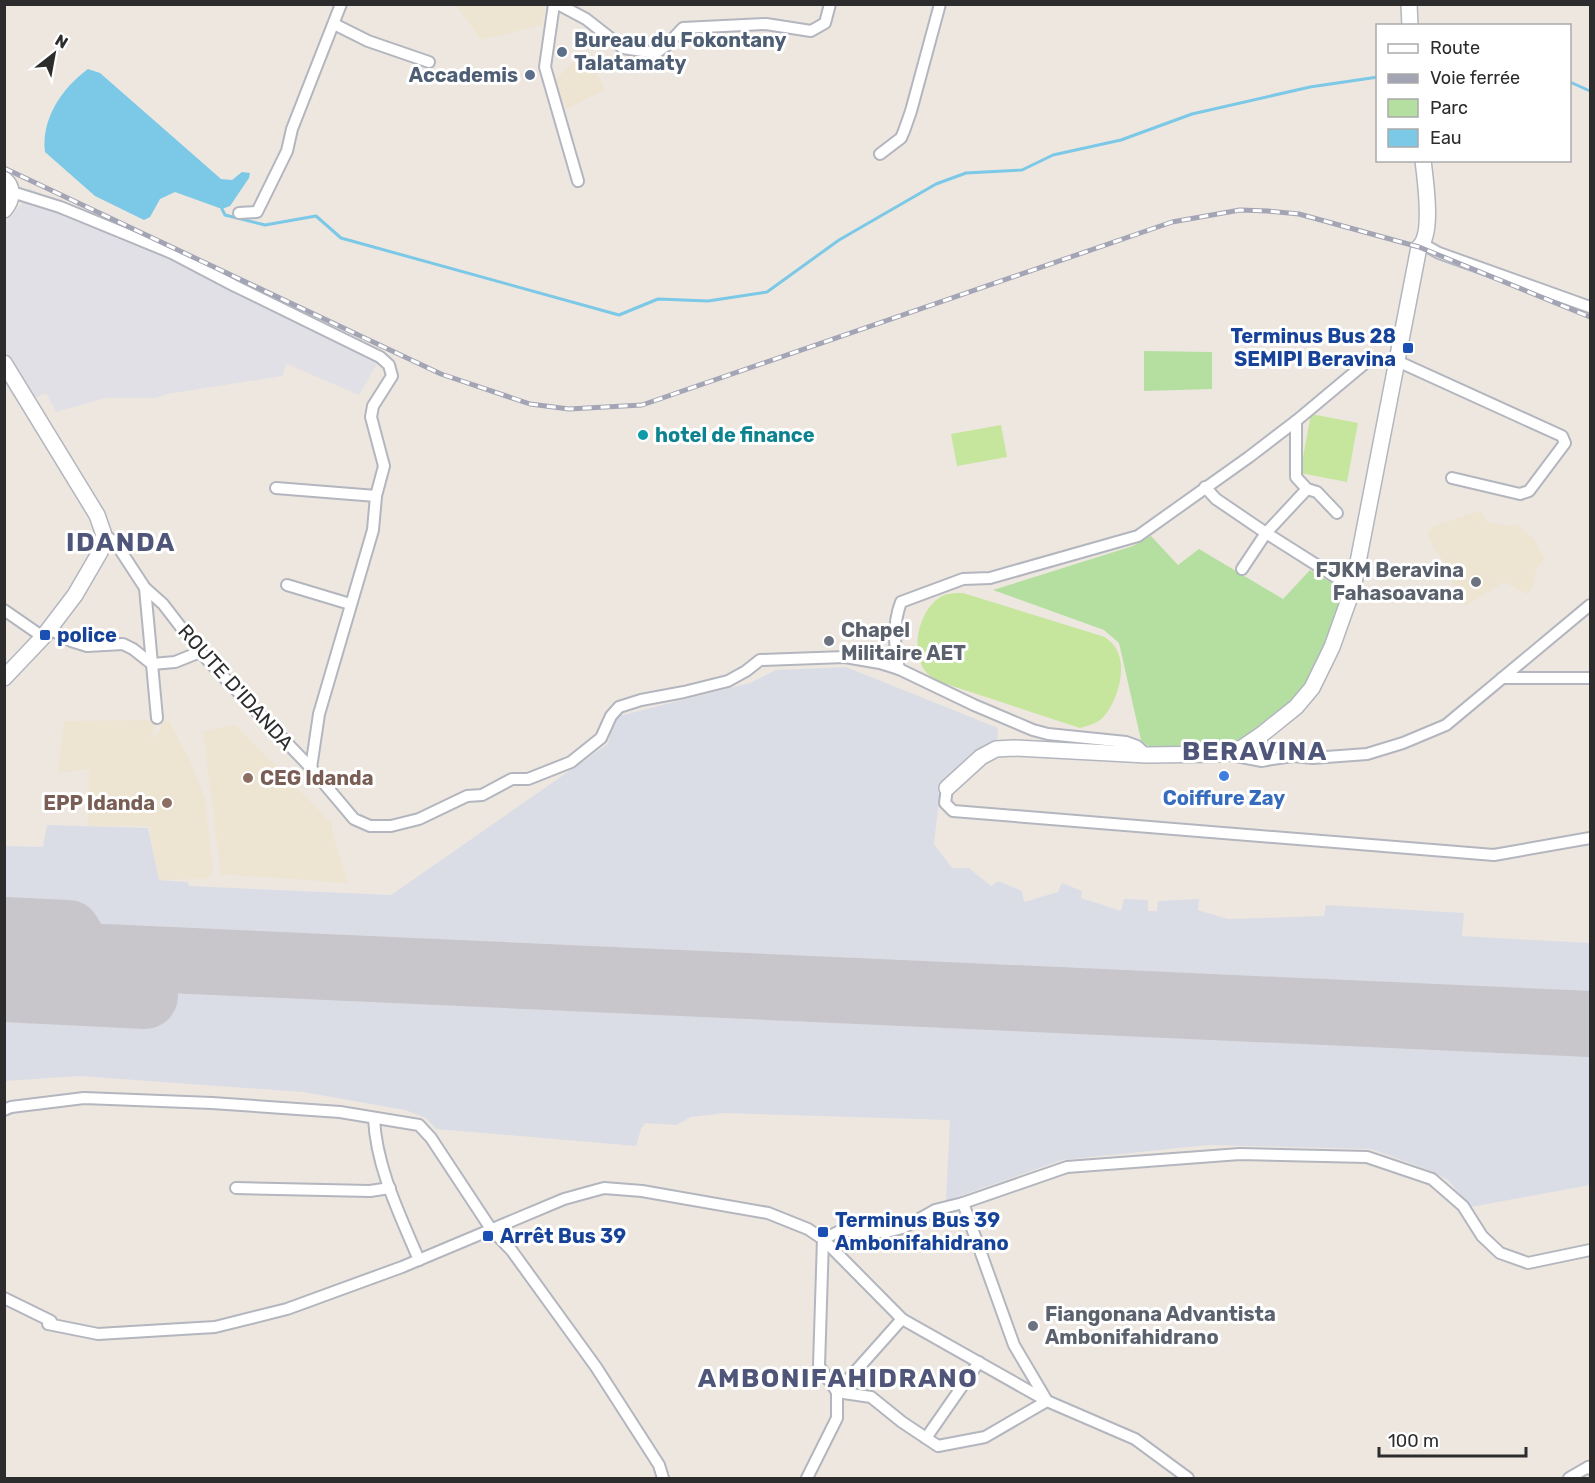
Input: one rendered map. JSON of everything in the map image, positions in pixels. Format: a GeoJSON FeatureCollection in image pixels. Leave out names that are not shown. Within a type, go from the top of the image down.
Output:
{"type":"FeatureCollection","features":[{"type":"Feature","properties":{"kind":"street"},"geometry":{"type":"LineString","coordinates":[[239,213],[257,212],[287,151],[292,129],[341,4]]}},
{"type":"Feature","properties":{"kind":"street"},"geometry":{"type":"LineString","coordinates":[[578,181],[545,68],[556,4],[586,19],[623,48],[656,53],[668,45],[683,28],[766,24],[812,31],[825,23],[830,4]]}},
{"type":"Feature","properties":{"kind":"street"},"geometry":{"type":"LineString","coordinates":[[880,154],[901,138],[904,131],[940,4]]}},
{"type":"Feature","properties":{"kind":"street"},"geometry":{"type":"LineString","coordinates":[[1408,4],[1410,24]]}},
{"type":"Feature","properties":{"kind":"street"},"geometry":{"type":"LineString","coordinates":[[334,24],[368,41],[429,62]]}},
{"type":"Feature","properties":{"kind":"street"},"geometry":{"type":"LineString","coordinates":[[1223,754],[1242,748],[1261,735],[1296,707],[1312,688],[1332,647],[1353,588],[1419,247],[1423,244],[1427,210],[1427,185],[1423,162]]}},
{"type":"Feature","properties":{"kind":"street"},"geometry":{"type":"LineString","coordinates":[[4,210],[10,203],[8,186],[172,253],[380,357],[389,365],[392,376],[373,406],[371,417],[384,466],[376,496],[373,530],[319,714],[311,768]]}},
{"type":"Feature","properties":{"kind":"street"},"geometry":{"type":"LineString","coordinates":[[1423,244],[1439,253],[1590,307]]}},
{"type":"Feature","properties":{"kind":"street"},"geometry":{"type":"LineString","coordinates":[[898,669],[896,615],[901,602],[963,579],[990,578],[1137,536],[1249,457],[1369,360],[1397,361],[1562,436],[1565,442],[1529,491],[1520,494],[1452,478]]}},
{"type":"Feature","properties":{"kind":"street"},"geometry":{"type":"LineString","coordinates":[[4,363],[97,514],[104,535],[100,552],[80,586],[46,633],[4,678]]}},
{"type":"Feature","properties":{"kind":"street"},"geometry":{"type":"LineString","coordinates":[[1296,421],[1296,477],[1307,489],[1317,492],[1337,513]]}},
{"type":"Feature","properties":{"kind":"street"},"geometry":{"type":"LineString","coordinates":[[1205,487],[1216,499],[1266,534],[1353,588]]}},
{"type":"Feature","properties":{"kind":"street"},"geometry":{"type":"LineString","coordinates":[[276,488],[376,496]]}},
{"type":"Feature","properties":{"kind":"street"},"geometry":{"type":"LineString","coordinates":[[1242,569],[1266,534],[1307,489]]}},
{"type":"Feature","properties":{"kind":"street","name":"ROUTE D'IDANDA"},"geometry":{"type":"LineString","coordinates":[[104,535],[115,542],[145,588],[163,604],[200,652],[311,768],[354,819],[370,826],[391,826],[419,819],[467,796],[482,795],[512,779],[528,779],[572,762],[601,738],[611,716],[619,707],[728,681],[760,660],[845,657],[898,669],[1033,730],[1048,734],[1126,742],[1137,747],[1147,756]]}},
{"type":"Feature","properties":{"kind":"street"},"geometry":{"type":"LineString","coordinates":[[287,585],[350,604]]}},
{"type":"Feature","properties":{"kind":"street"},"geometry":{"type":"LineString","coordinates":[[145,588],[157,718]]}},
{"type":"Feature","properties":{"kind":"street"},"geometry":{"type":"LineString","coordinates":[[1590,605],[1446,725],[1403,743],[1367,754],[1313,758],[1293,756],[1262,761],[1223,754],[1147,756],[1014,747],[996,749],[981,757],[947,788],[945,803],[953,811],[1494,855],[1590,838]]}},
{"type":"Feature","properties":{"kind":"street"},"geometry":{"type":"LineString","coordinates":[[4,610],[46,633],[87,646],[123,644],[152,664],[175,662],[200,652]]}},
{"type":"Feature","properties":{"kind":"street"},"geometry":{"type":"LineString","coordinates":[[1502,678],[1590,678]]}},
{"type":"Feature","properties":{"kind":"street"},"geometry":{"type":"LineString","coordinates":[[1261,735],[1264,751],[1272,759]]}},
{"type":"Feature","properties":{"kind":"street"},"geometry":{"type":"LineString","coordinates":[[4,1110],[11,1107],[84,1098],[212,1103],[340,1112],[419,1125],[431,1138],[491,1229],[512,1251],[596,1367],[659,1465],[663,1479]]}},
{"type":"Feature","properties":{"kind":"street"},"geometry":{"type":"LineString","coordinates":[[374,1118],[374,1136],[390,1188],[418,1260]]}},
{"type":"Feature","properties":{"kind":"street"},"geometry":{"type":"LineString","coordinates":[[822,1239],[840,1230],[886,1232],[903,1228],[935,1209],[963,1203],[1067,1167],[1240,1154],[1367,1157],[1432,1179],[1463,1206],[1482,1236],[1500,1254],[1528,1263],[1590,1250]]}},
{"type":"Feature","properties":{"kind":"street"},"geometry":{"type":"LineString","coordinates":[[236,1188],[370,1191],[390,1188]]}},
{"type":"Feature","properties":{"kind":"street"},"geometry":{"type":"LineString","coordinates":[[4,1298],[51,1321],[48,1324],[98,1334],[216,1327],[287,1310],[418,1260],[564,1199],[604,1188],[642,1191],[768,1213],[808,1229],[822,1239],[902,1319],[1047,1401],[1135,1439],[1182,1472],[1188,1479]]}},
{"type":"Feature","properties":{"kind":"street"},"geometry":{"type":"LineString","coordinates":[[963,1203],[1014,1345],[1047,1401]]}},
{"type":"Feature","properties":{"kind":"street"},"geometry":{"type":"LineString","coordinates":[[807,1479],[837,1419],[837,1392],[819,1366],[822,1239]]}},
{"type":"Feature","properties":{"kind":"street"},"geometry":{"type":"LineString","coordinates":[[837,1392],[902,1319]]}},
{"type":"Feature","properties":{"kind":"street"},"geometry":{"type":"LineString","coordinates":[[926,1438],[979,1362]]}},
{"type":"Feature","properties":{"kind":"street"},"geometry":{"type":"LineString","coordinates":[[837,1392],[871,1397],[902,1422],[938,1446],[985,1437],[1047,1401]]}},
{"type":"Feature","properties":{"kind":"street"},"geometry":{"type":"LineString","coordinates":[[1569,1479],[1588,1467],[1590,1469]]}},
{"type":"Feature","properties":{"kind":"shaded area"},"geometry":{"type":"Polygon","coordinates":[[[456,5],[546,5],[542,25],[481,40],[456,5]]]}},
{"type":"Feature","properties":{"kind":"shaded area"},"geometry":{"type":"Polygon","coordinates":[[[585,52],[605,89],[567,109],[553,82],[585,52]]]}},
{"type":"Feature","properties":{"kind":"shaded area"},"geometry":{"type":"Polygon","coordinates":[[[29,188],[381,357],[359,395],[287,364],[282,376],[167,394],[155,398],[106,398],[56,412],[46,393],[34,398],[5,350],[5,223],[22,203],[29,188]]]}},
{"type":"Feature","properties":{"kind":"shaded area"},"geometry":{"type":"Polygon","coordinates":[[[1481,510],[1487,522],[1508,526],[1516,524],[1533,538],[1545,559],[1537,568],[1532,588],[1527,594],[1504,582],[1465,606],[1452,586],[1453,573],[1434,549],[1427,533],[1434,526],[1481,510]]]}},
{"type":"Feature","properties":{"kind":"shaded area"},"geometry":{"type":"Polygon","coordinates":[[[846,667],[998,728],[997,745],[959,772],[940,792],[934,844],[952,868],[969,868],[991,886],[998,881],[1022,891],[1024,902],[1058,892],[1062,883],[1082,891],[1081,898],[1121,911],[1124,899],[1148,900],[1148,911],[1157,911],[1158,901],[1199,899],[1198,910],[1228,919],[1324,916],[1326,905],[1464,913],[1462,936],[1590,943],[1590,1185],[1471,1207],[1448,1180],[1429,1170],[1371,1149],[1209,1145],[1062,1160],[946,1201],[950,1120],[725,1113],[691,1117],[676,1125],[645,1123],[636,1146],[436,1129],[426,1118],[405,1110],[303,1092],[79,1076],[5,1081],[5,846],[43,847],[47,825],[148,828],[159,880],[188,882],[189,886],[391,895],[608,744],[615,717],[750,683],[776,670],[846,667]]]}},
{"type":"Feature","properties":{"kind":"shaded area"},"geometry":{"type":"Polygon","coordinates":[[[153,720],[154,731],[150,740],[160,732],[162,720],[169,721],[190,761],[205,799],[213,872],[205,879],[159,880],[149,826],[88,826],[89,769],[58,773],[64,721],[153,720]]]}},
{"type":"Feature","properties":{"kind":"shaded area","name":"CEG Idanda"},"geometry":{"type":"Polygon","coordinates":[[[236,725],[332,824],[332,831],[348,883],[221,874],[203,731],[236,725]]]}},
{"type":"Feature","properties":{"kind":"green space"},"geometry":{"type":"Polygon","coordinates":[[[1144,351],[1212,352],[1212,389],[1144,391],[1144,351]]]}},
{"type":"Feature","properties":{"kind":"green space"},"geometry":{"type":"Polygon","coordinates":[[[1311,414],[1358,423],[1347,482],[1300,473],[1311,414]]]}},
{"type":"Feature","properties":{"kind":"green space"},"geometry":{"type":"Polygon","coordinates":[[[1001,425],[1007,457],[957,466],[951,434],[1001,425]]]}},
{"type":"Feature","properties":{"kind":"green space"},"geometry":{"type":"Polygon","coordinates":[[[1151,536],[1178,565],[1199,549],[1283,599],[1310,570],[1342,589],[1334,623],[1320,662],[1297,697],[1240,744],[1212,753],[1156,752],[1141,740],[1119,643],[1104,630],[993,590],[1133,546],[1151,536]]]}},
{"type":"Feature","properties":{"kind":"green space"},"geometry":{"type":"Polygon","coordinates":[[[963,593],[1105,637],[1119,655],[1121,673],[1114,700],[1103,718],[1080,728],[937,681],[928,674],[918,654],[921,622],[932,604],[939,598],[948,594],[963,593]]]}},
{"type":"Feature","properties":{"kind":"water"},"geometry":{"type":"Polygon","coordinates":[[[88,69],[100,73],[221,179],[232,180],[242,172],[250,173],[230,206],[222,209],[175,192],[160,199],[150,217],[144,220],[95,196],[45,152],[46,128],[55,105],[70,85],[88,69]]]}},
{"type":"Feature","properties":{"kind":"waterway"},"geometry":{"type":"LineString","coordinates":[[222,209],[225,215],[265,225],[316,216],[341,238],[619,315],[658,299],[708,301],[767,292],[839,240],[936,184],[966,173],[1022,170],[1053,155],[1121,140],[1192,114],[1310,87],[1376,77]]}},
{"type":"Feature","properties":{"kind":"waterway"},"geometry":{"type":"LineString","coordinates":[[1571,82],[1590,91]]}},
{"type":"Feature","properties":{"kind":"runway"},"geometry":{"type":"LineString","coordinates":[[4,930],[68,933],[82,956],[1590,1024]]}},
{"type":"Feature","properties":{"kind":"runway"},"geometry":{"type":"LineString","coordinates":[[4,989],[145,996]]}},
{"type":"Feature","properties":{"kind":"railway"},"geometry":{"type":"LineString","coordinates":[[4,168],[441,374],[530,404],[569,409],[642,405],[1172,222],[1240,210],[1299,214],[1419,247],[1590,317]]}},
{"type":"Feature","properties":{"kind":"place","name":"Bureau du Fokontany Talatamaty"},"geometry":{"type":"Point","coordinates":[562,52]}},
{"type":"Feature","properties":{"kind":"place","name":"Accademis"},"geometry":{"type":"Point","coordinates":[530,75]}},
{"type":"Feature","properties":{"kind":"place","name":"Terminus Bus 28 SEMIPI Beravina"},"geometry":{"type":"Point","coordinates":[1408,348]}},
{"type":"Feature","properties":{"kind":"place","name":"hotel de finance"},"geometry":{"type":"Point","coordinates":[643,435]}},
{"type":"Feature","properties":{"kind":"place","name":"FJKM Beravina Fahasoavana"},"geometry":{"type":"Point","coordinates":[1476,582]}},
{"type":"Feature","properties":{"kind":"place","name":"police"},"geometry":{"type":"Point","coordinates":[45,635]}},
{"type":"Feature","properties":{"kind":"place","name":"Chapel Militaire AET"},"geometry":{"type":"Point","coordinates":[829,641]}},
{"type":"Feature","properties":{"kind":"place","name":"Coiffure Zay"},"geometry":{"type":"Point","coordinates":[1224,776]}},
{"type":"Feature","properties":{"kind":"place","name":"CEG Idanda"},"geometry":{"type":"Point","coordinates":[248,778]}},
{"type":"Feature","properties":{"kind":"place","name":"EPP Idanda"},"geometry":{"type":"Point","coordinates":[167,803]}},
{"type":"Feature","properties":{"kind":"place","name":"Terminus Bus 39 Ambonifahidrano"},"geometry":{"type":"Point","coordinates":[823,1232]}},
{"type":"Feature","properties":{"kind":"place","name":"Arrêt Bus 39"},"geometry":{"type":"Point","coordinates":[488,1236]}},
{"type":"Feature","properties":{"kind":"place","name":"Fiangonana Advantista Ambonifahidrano"},"geometry":{"type":"Point","coordinates":[1033,1326]}},
{"type":"Feature","properties":{"kind":"district","name":"IDANDA"},"geometry":{"type":"Point","coordinates":[121,542]}},
{"type":"Feature","properties":{"kind":"district","name":"BERAVINA"},"geometry":{"type":"Point","coordinates":[1255,751]}},
{"type":"Feature","properties":{"kind":"district","name":"AMBONIFAHIDRANO"},"geometry":{"type":"Point","coordinates":[838,1378]}}]}
